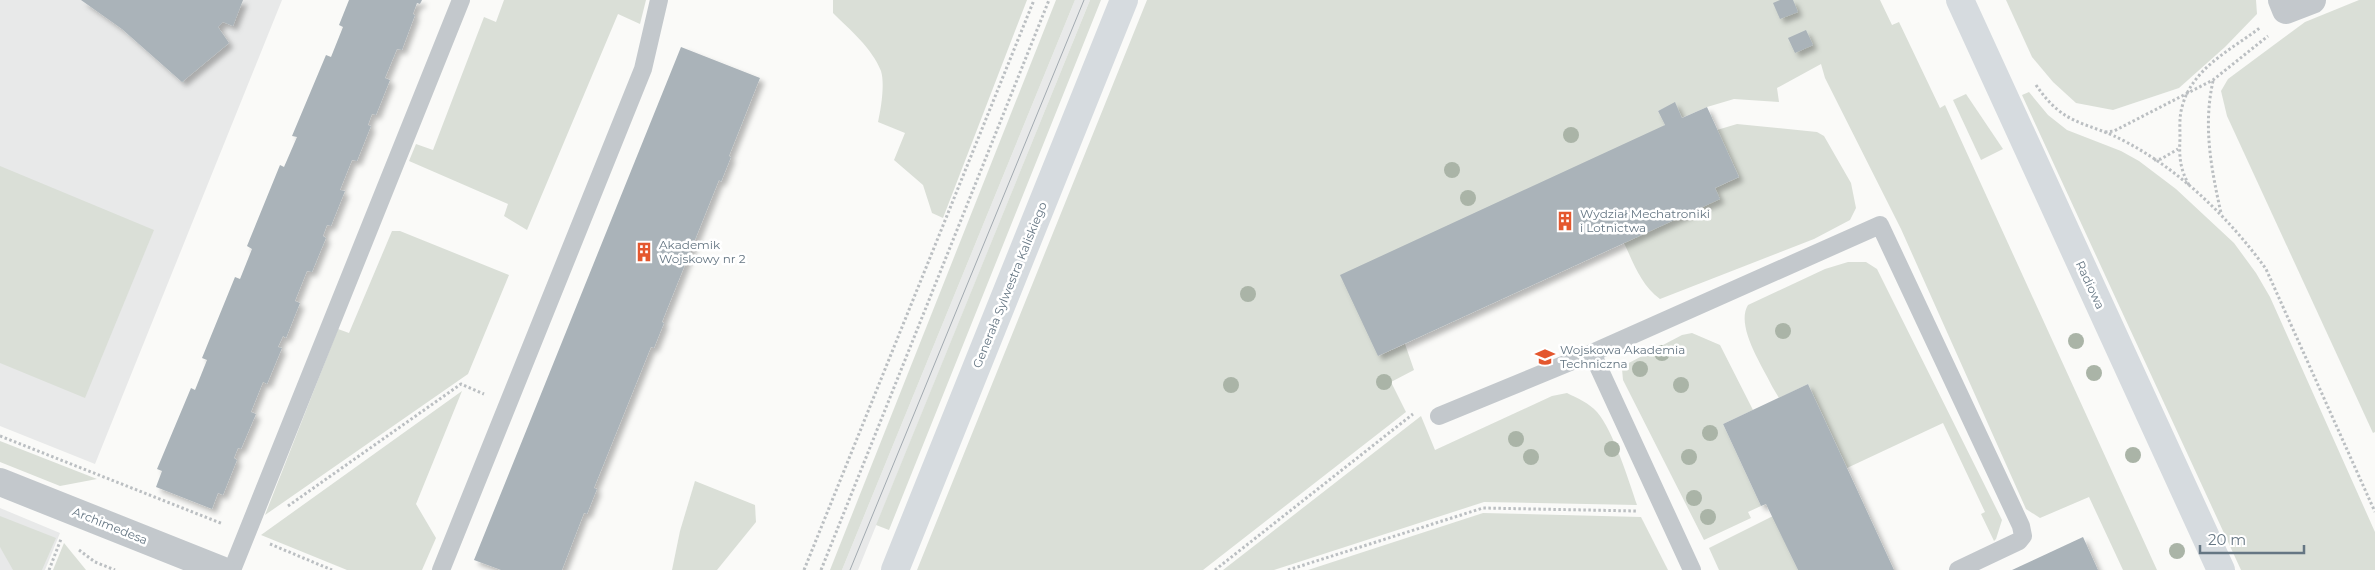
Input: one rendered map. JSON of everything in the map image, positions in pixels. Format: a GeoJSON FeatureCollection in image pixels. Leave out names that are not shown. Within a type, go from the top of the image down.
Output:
{"type":"FeatureCollection","features":[{"type":"Feature","properties":{"kind":"main road","name":"Generała Sylwestra Kaliskiego"},"geometry":{"type":"LineString","coordinates":[[895,570],[1124,0]]}},
{"type":"Feature","properties":{"kind":"main road","name":"Radiowa"},"geometry":{"type":"LineString","coordinates":[[1960,0],[2221,570]]}},
{"type":"Feature","properties":{"kind":"street"},"geometry":{"type":"LineString","coordinates":[[2284,5],[2312,0]]}},
{"type":"Feature","properties":{"kind":"street","name":"Archimedesa"},"geometry":{"type":"LineString","coordinates":[[0,482],[221,570]]}},
{"type":"Feature","properties":{"kind":"lane"},"geometry":{"type":"LineString","coordinates":[[232,570],[461,0]]}},
{"type":"Feature","properties":{"kind":"lane"},"geometry":{"type":"LineString","coordinates":[[441,570],[643,69],[659,0]]}},
{"type":"Feature","properties":{"kind":"lane"},"geometry":{"type":"LineString","coordinates":[[1439,416],[1592,352],[1880,225],[2021,526],[2023,536],[2018,542],[1958,570]]}},
{"type":"Feature","properties":{"kind":"lane"},"geometry":{"type":"LineString","coordinates":[[1592,352],[1692,570]]}},
{"type":"Feature","properties":{"kind":"path"},"geometry":{"type":"LineString","coordinates":[[804,570],[1034,0]]}},
{"type":"Feature","properties":{"kind":"path"},"geometry":{"type":"LineString","coordinates":[[821,570],[1049,0]]}},
{"type":"Feature","properties":{"kind":"path"},"geometry":{"type":"LineString","coordinates":[[2103,132],[2114,131],[2214,80],[2283,24],[2284,5]]}},
{"type":"Feature","properties":{"kind":"path"},"geometry":{"type":"LineString","coordinates":[[2191,188],[2182,173],[2178,148],[2179,123],[2186,95],[2197,76],[2225,52],[2271,19],[2284,5]]}},
{"type":"Feature","properties":{"kind":"path"},"geometry":{"type":"LineString","coordinates":[[2034,80],[2045,98],[2064,116],[2127,142],[2191,188],[2221,214],[2266,269],[2375,512]]}},
{"type":"Feature","properties":{"kind":"path"},"geometry":{"type":"LineString","coordinates":[[2214,80],[2207,118],[2210,168],[2221,214]]}},
{"type":"Feature","properties":{"kind":"path"},"geometry":{"type":"LineString","coordinates":[[2154,160],[2161,159],[2178,148]]}},
{"type":"Feature","properties":{"kind":"path"},"geometry":{"type":"LineString","coordinates":[[249,527],[262,524],[461,384],[508,404]]}},
{"type":"Feature","properties":{"kind":"path"},"geometry":{"type":"LineString","coordinates":[[1214,570],[1411,415],[1422,410],[1439,416]]}},
{"type":"Feature","properties":{"kind":"path"},"geometry":{"type":"LineString","coordinates":[[0,436],[249,527],[332,570]]}},
{"type":"Feature","properties":{"kind":"path"},"geometry":{"type":"LineString","coordinates":[[1288,570],[1482,508],[1666,512]]}},
{"type":"Feature","properties":{"kind":"path"},"geometry":{"type":"LineString","coordinates":[[48,570],[62,537]]}},
{"type":"Feature","properties":{"kind":"shaded area"},"geometry":{"type":"Polygon","coordinates":[[[0,0],[282,0],[95,464],[0,426],[0,0]]]}},
{"type":"Feature","properties":{"kind":"shaded area"},"geometry":{"type":"Polygon","coordinates":[[[504,0],[646,0],[640,24],[618,14],[527,230],[504,216],[508,204],[409,161],[416,144],[433,150],[484,17],[496,22],[504,0]]]}},
{"type":"Feature","properties":{"kind":"shaded area"},"geometry":{"type":"Polygon","coordinates":[[[833,0],[1027,0],[943,218],[932,213],[923,185],[894,160],[905,133],[878,122],[883,89],[881,71],[866,47],[833,13],[833,0]]]}},
{"type":"Feature","properties":{"kind":"shaded area"},"geometry":{"type":"Polygon","coordinates":[[[1056,0],[1075,0],[842,570],[830,570],[1056,0]]]}},
{"type":"Feature","properties":{"kind":"shaded area"},"geometry":{"type":"Polygon","coordinates":[[[1075,0],[1090,0],[858,570],[842,570],[1075,0]]]}},
{"type":"Feature","properties":{"kind":"shaded area"},"geometry":{"type":"Polygon","coordinates":[[[1090,0],[1101,0],[889,530],[876,525],[1090,0]]]}},
{"type":"Feature","properties":{"kind":"shaded area"},"geometry":{"type":"Polygon","coordinates":[[[1147,0],[1880,0],[1892,25],[1899,22],[1940,108],[1945,105],[2157,570],[2123,570],[2089,497],[2040,518],[2026,509],[1901,229],[1825,78],[1821,64],[1777,88],[1779,102],[1734,99],[1707,107],[1682,118],[1675,103],[1658,111],[1665,125],[1378,356],[1405,344],[1414,370],[1391,382],[1406,412],[1203,570],[917,570],[1147,0]]]}},
{"type":"Feature","properties":{"kind":"shaded area"},"geometry":{"type":"Polygon","coordinates":[[[2006,0],[2256,0],[2257,14],[2225,47],[2179,88],[2113,110],[2076,103],[2053,82],[2032,57],[2006,0]]]}},
{"type":"Feature","properties":{"kind":"shaded area"},"geometry":{"type":"Polygon","coordinates":[[[2359,0],[2375,0],[2375,432],[2373,433],[2227,116],[2221,91],[2228,79],[2305,22],[2359,0]]]}},
{"type":"Feature","properties":{"kind":"shaded area"},"geometry":{"type":"Polygon","coordinates":[[[2029,92],[2048,115],[2067,130],[2121,151],[2139,161],[2176,189],[2234,243],[2256,273],[2270,297],[2375,532],[2375,570],[2241,570],[2022,95],[2029,92]]]}},
{"type":"Feature","properties":{"kind":"shaded area"},"geometry":{"type":"Polygon","coordinates":[[[1966,94],[2003,149],[1981,160],[1953,100],[1966,94]]]}},
{"type":"Feature","properties":{"kind":"shaded area"},"geometry":{"type":"Polygon","coordinates":[[[1737,124],[1817,132],[1824,136],[1851,183],[1856,208],[1850,220],[1814,239],[1660,299],[1643,281],[1624,243],[1719,199],[1715,188],[1739,177],[1717,130],[1737,124]]]}},
{"type":"Feature","properties":{"kind":"shaded area"},"geometry":{"type":"Polygon","coordinates":[[[0,166],[154,230],[85,398],[0,363],[0,166]]]}},
{"type":"Feature","properties":{"kind":"shaded area"},"geometry":{"type":"Polygon","coordinates":[[[392,231],[400,231],[509,275],[468,374],[265,515],[338,329],[349,333],[392,231]]]}},
{"type":"Feature","properties":{"kind":"shaded area"},"geometry":{"type":"Polygon","coordinates":[[[1848,262],[1866,262],[1877,269],[2002,520],[1994,541],[1981,514],[1985,512],[1943,423],[1847,468],[1808,384],[1779,398],[1763,369],[1752,347],[1745,324],[1745,314],[1748,305],[1825,269],[1848,262]]]}},
{"type":"Feature","properties":{"kind":"shaded area"},"geometry":{"type":"Polygon","coordinates":[[[1692,333],[1720,345],[1753,410],[1723,424],[1761,506],[1748,512],[1751,518],[1704,540],[1623,380],[1622,369],[1625,365],[1682,335],[1692,333]]]}},
{"type":"Feature","properties":{"kind":"shaded area"},"geometry":{"type":"Polygon","coordinates":[[[462,391],[416,504],[436,538],[422,570],[347,570],[261,535],[462,391]]]}},
{"type":"Feature","properties":{"kind":"shaded area"},"geometry":{"type":"Polygon","coordinates":[[[1567,393],[1590,406],[1603,420],[1620,456],[1637,505],[1484,502],[1274,570],[1223,570],[1421,416],[1435,450],[1552,396],[1567,393]]]}},
{"type":"Feature","properties":{"kind":"shaded area"},"geometry":{"type":"Polygon","coordinates":[[[0,441],[97,479],[60,486],[0,462],[0,441]]]}},
{"type":"Feature","properties":{"kind":"shaded area"},"geometry":{"type":"Polygon","coordinates":[[[695,481],[755,505],[756,522],[717,570],[672,570],[680,531],[695,481]]]}},
{"type":"Feature","properties":{"kind":"shaded area"},"geometry":{"type":"Polygon","coordinates":[[[0,508],[60,533],[45,570],[0,570],[0,508]]]}},
{"type":"Feature","properties":{"kind":"shaded area"},"geometry":{"type":"Polygon","coordinates":[[[1483,513],[1641,517],[1668,570],[1308,570],[1483,513]]]}},
{"type":"Feature","properties":{"kind":"shaded area"},"geometry":{"type":"Polygon","coordinates":[[[0,516],[56,538],[42,570],[13,570],[0,547],[0,516]]]}},
{"type":"Feature","properties":{"kind":"shaded area"},"geometry":{"type":"Polygon","coordinates":[[[1773,516],[1798,570],[1719,570],[1709,548],[1773,516]]]}},
{"type":"Feature","properties":{"kind":"shaded area"},"geometry":{"type":"Polygon","coordinates":[[[64,543],[86,570],[53,570],[64,543]]]}},
{"type":"Feature","properties":{"kind":"building"},"geometry":{"type":"Polygon","coordinates":[[[81,0],[243,0],[233,26],[223,22],[218,27],[229,43],[182,82],[122,29],[81,0]]]}},
{"type":"Feature","properties":{"kind":"building"},"geometry":{"type":"Polygon","coordinates":[[[349,0],[422,0],[420,4],[417,3],[413,14],[415,15],[402,50],[397,49],[385,78],[390,80],[376,115],[372,114],[368,125],[371,126],[357,161],[352,160],[340,190],[345,191],[331,226],[327,225],[323,236],[326,238],[312,272],[307,271],[295,301],[300,303],[286,338],[283,336],[278,347],[282,348],[267,384],[263,382],[251,412],[256,414],[241,449],[238,448],[234,458],[237,460],[223,495],[218,493],[212,509],[156,487],[162,471],[157,469],[191,388],[195,390],[207,360],[202,358],[235,277],[240,279],[252,249],[247,246],[280,165],[284,167],[297,137],[292,136],[326,55],[331,57],[343,27],[339,25],[349,0]]]}},
{"type":"Feature","properties":{"kind":"building"},"geometry":{"type":"Polygon","coordinates":[[[1780,0],[1793,0],[1798,12],[1780,19],[1773,3],[1780,0]]]}},
{"type":"Feature","properties":{"kind":"building"},"geometry":{"type":"Polygon","coordinates":[[[1806,30],[1813,45],[1795,53],[1788,38],[1806,30]]]}},
{"type":"Feature","properties":{"kind":"building","name":"Akademik Wojskowy nr 2"},"geometry":{"type":"Polygon","coordinates":[[[681,47],[760,78],[729,156],[731,157],[721,182],[719,180],[662,322],[664,323],[654,348],[651,347],[594,488],[597,489],[587,514],[584,513],[562,570],[501,570],[474,560],[681,47]]]}},
{"type":"Feature","properties":{"kind":"building","name":"Wydział Mechatroniki i Lotnictwa"},"geometry":{"type":"Polygon","coordinates":[[[1675,102],[1682,118],[1707,107],[1739,177],[1715,188],[1720,199],[1378,356],[1340,275],[1665,125],[1658,111],[1675,102]]]}},
{"type":"Feature","properties":{"kind":"building"},"geometry":{"type":"Polygon","coordinates":[[[1808,384],[1894,570],[1798,570],[1766,504],[1761,506],[1723,424],[1808,384]]]}},
{"type":"Feature","properties":{"kind":"building"},"geometry":{"type":"Polygon","coordinates":[[[2083,537],[2098,570],[2012,570],[2083,537]]]}},
{"type":"Feature","properties":{"kind":"tram line"},"geometry":{"type":"LineString","coordinates":[[850,570],[1084,0]]}},
{"type":"Feature","properties":{"kind":"place","name":"Wydział Mechatroniki i Lotnictwa"},"geometry":{"type":"Point","coordinates":[1565,221]}},
{"type":"Feature","properties":{"kind":"place","name":"Akademik Wojskowy nr 2"},"geometry":{"type":"Point","coordinates":[644,252]}},
{"type":"Feature","properties":{"kind":"place","name":"Wojskowa Akademia Techniczna"},"geometry":{"type":"Point","coordinates":[1545,357]}}]}
